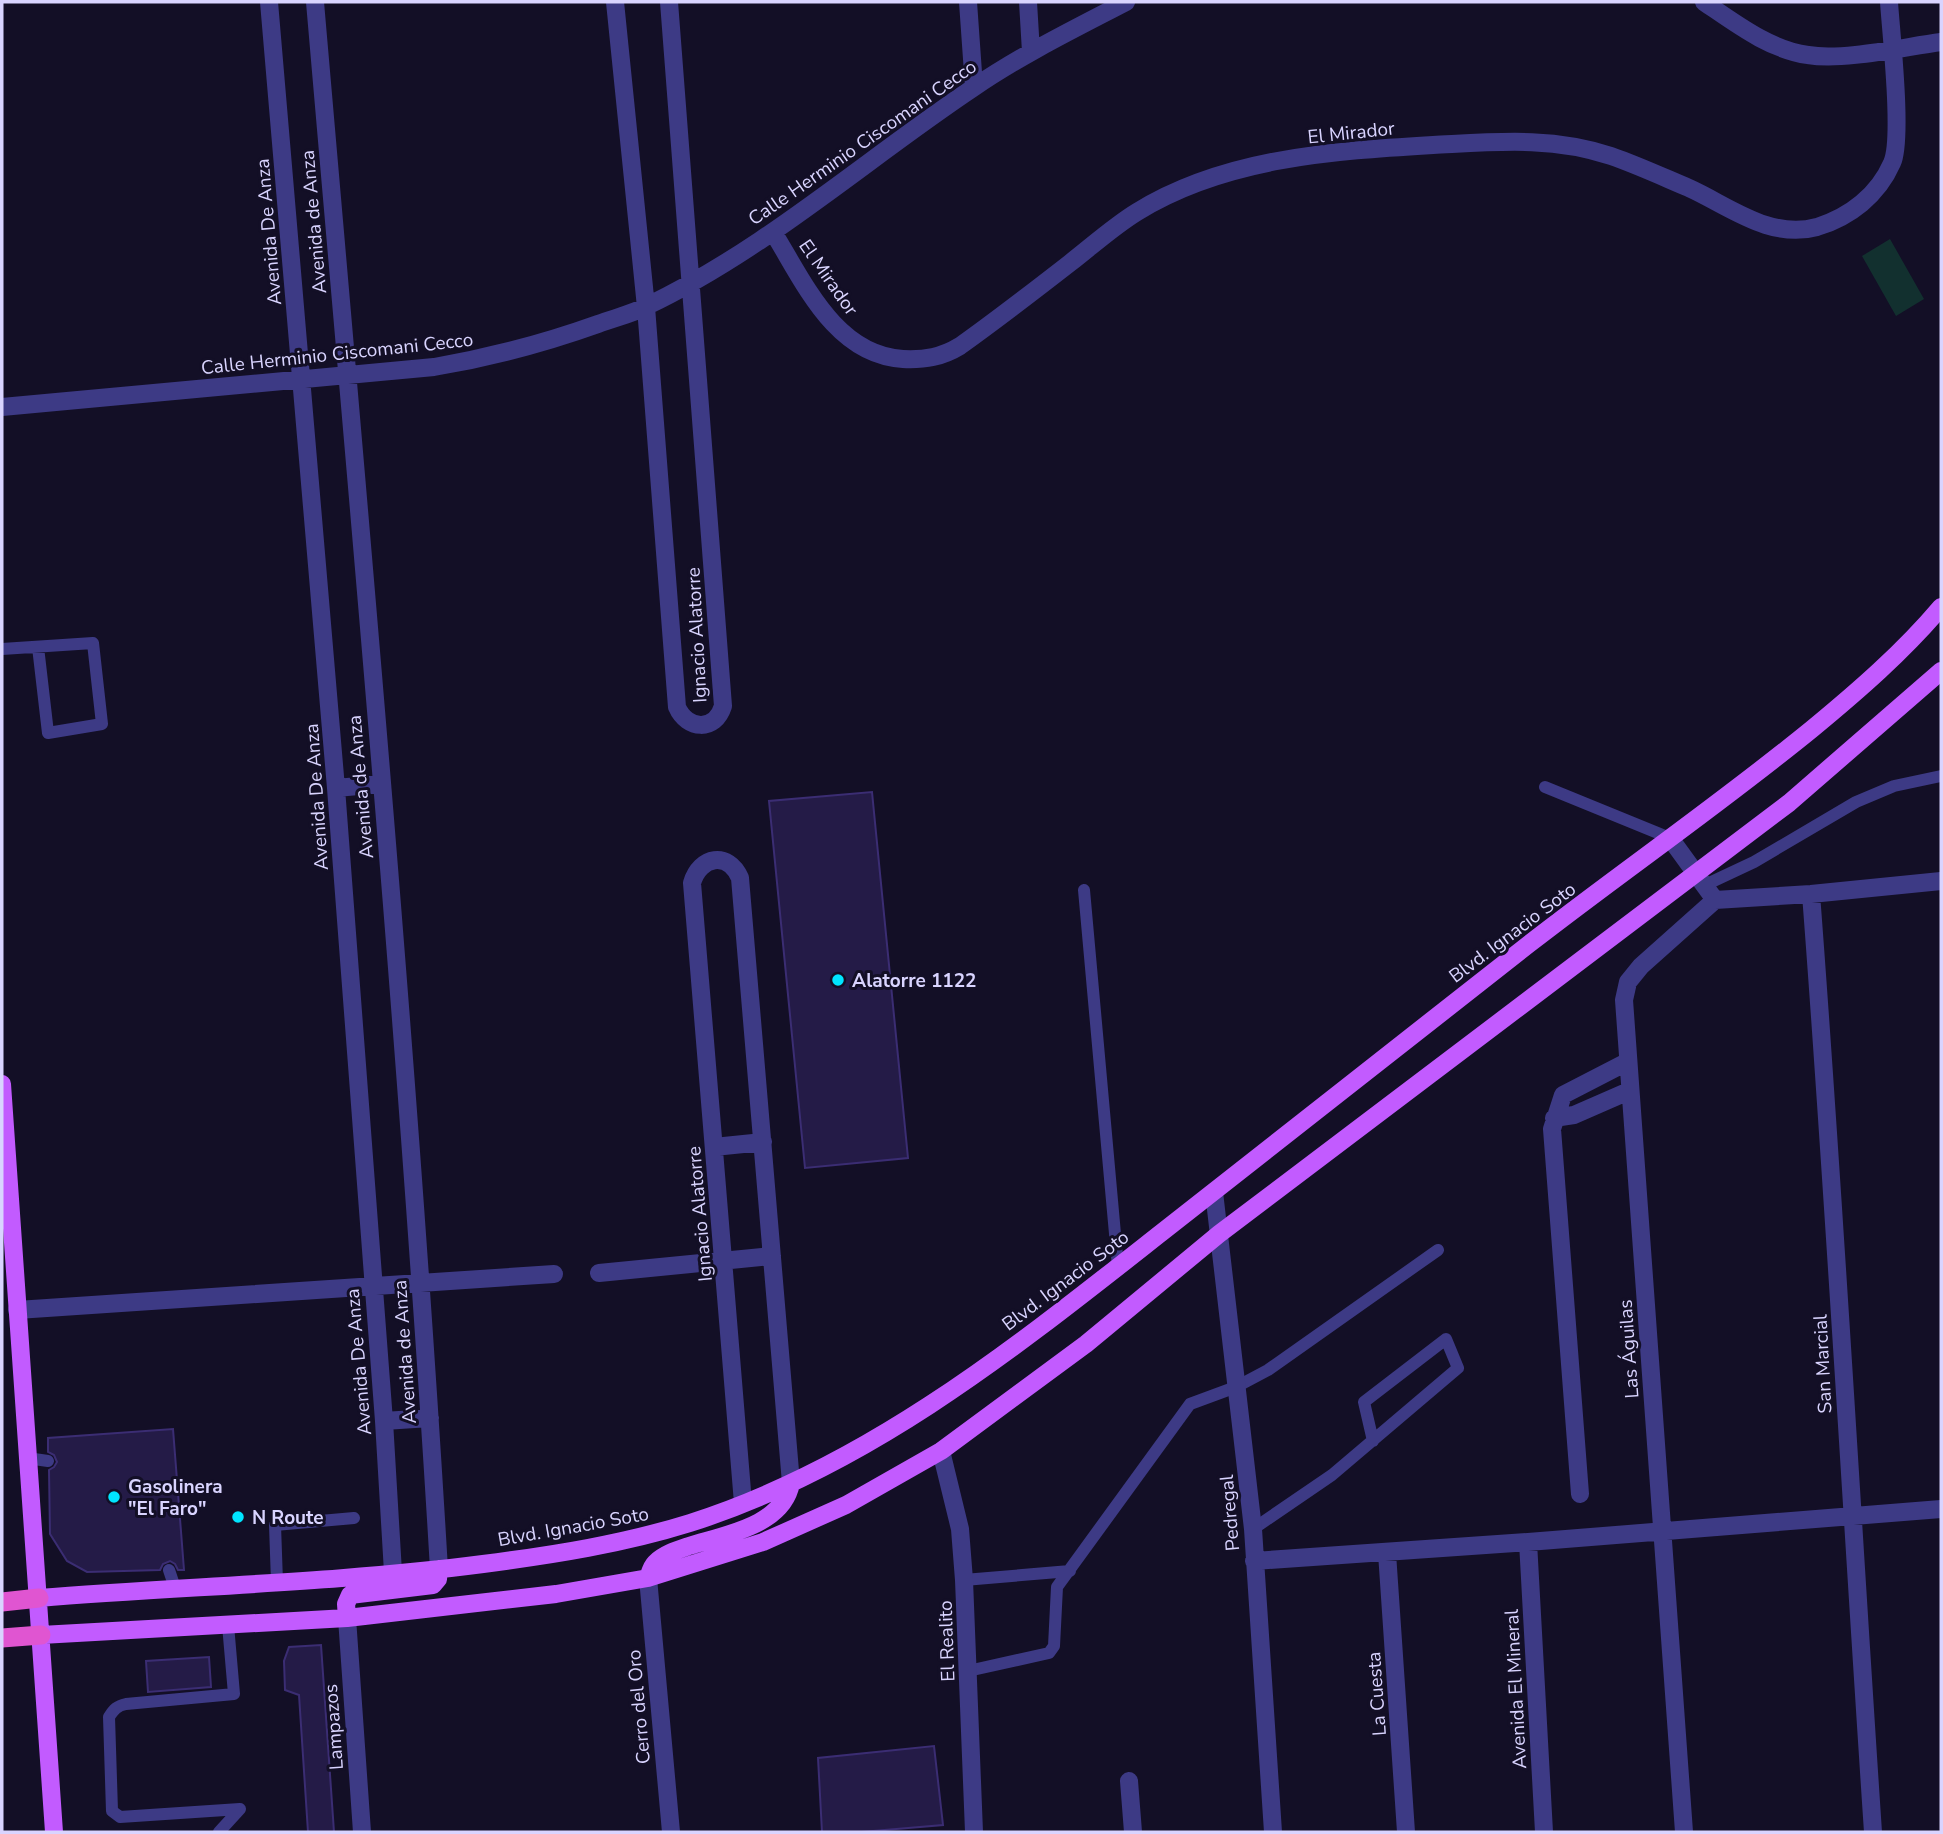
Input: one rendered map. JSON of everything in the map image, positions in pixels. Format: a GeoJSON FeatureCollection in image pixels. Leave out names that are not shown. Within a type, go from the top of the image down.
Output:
{"type":"FeatureCollection","features":[{"type":"Feature","properties":{"kind":"highway"},"geometry":{"type":"LineString","coordinates":[[2,1602],[39,1598]]}},
{"type":"Feature","properties":{"kind":"highway"},"geometry":{"type":"LineString","coordinates":[[2,1638],[41,1635]]}},
{"type":"Feature","properties":{"kind":"main road","name":"Blvd. Ignacio Soto"},"geometry":{"type":"LineString","coordinates":[[39,1598],[277,1582],[393,1582],[439,1569],[519,1559],[652,1534],[695,1521],[791,1483],[887,1434],[972,1376],[1118,1267],[1535,940],[1758,774],[1885,666],[1941,607]]}},
{"type":"Feature","properties":{"kind":"main road"},"geometry":{"type":"LineString","coordinates":[[41,1635],[347,1618],[556,1594],[648,1578],[724,1555],[797,1528],[846,1505],[941,1451],[1086,1343],[1219,1234],[1706,886],[1789,803],[1941,671]]}},
{"type":"Feature","properties":{"kind":"main road"},"geometry":{"type":"LineString","coordinates":[[2,1084],[54,1832]]}},
{"type":"Feature","properties":{"kind":"main road"},"geometry":{"type":"LineString","coordinates":[[648,1578],[653,1565],[664,1556],[765,1519],[789,1494],[791,1483]]}},
{"type":"Feature","properties":{"kind":"main road"},"geometry":{"type":"LineString","coordinates":[[347,1618],[346,1604],[350,1595],[393,1582]]}},
{"type":"Feature","properties":{"kind":"street","name":"Avenida De Anza"},"geometry":{"type":"LineString","coordinates":[[269,2],[336,788],[384,1421],[393,1582]]}},
{"type":"Feature","properties":{"kind":"street","name":"Avenida de Anza"},"geometry":{"type":"LineString","coordinates":[[315,2],[381,784],[430,1418],[439,1569]]}},
{"type":"Feature","properties":{"kind":"street","name":"Ignacio Alatorre"},"geometry":{"type":"LineString","coordinates":[[615,2],[646,307],[677,707],[681,717],[690,723],[703,725],[713,722],[720,715],[723,706],[669,2]]}},
{"type":"Feature","properties":{"kind":"street"},"geometry":{"type":"LineString","coordinates":[[968,2],[974,87]]}},
{"type":"Feature","properties":{"kind":"street"},"geometry":{"type":"LineString","coordinates":[[1028,2],[1031,52]]}},
{"type":"Feature","properties":{"kind":"street","name":"Calle Herminio Ciscomani Cecco"},"geometry":{"type":"LineString","coordinates":[[2,407],[434,367],[490,358],[541,345],[646,307],[692,282],[773,232],[974,87],[1031,52],[1126,2]]}},
{"type":"Feature","properties":{"kind":"street"},"geometry":{"type":"LineString","coordinates":[[1704,2],[1755,36],[1807,55],[1837,56],[1941,42]]}},
{"type":"Feature","properties":{"kind":"street","name":"El Mirador"},"geometry":{"type":"LineString","coordinates":[[773,232],[821,309],[857,345],[894,359],[918,360],[944,356],[960,346],[1137,212],[1189,186],[1238,170],[1295,159],[1373,149],[1542,141],[1608,155],[1691,189],[1749,219],[1778,229],[1796,231],[1818,227],[1855,211],[1875,189],[1893,161],[1896,133],[1889,2]]}},
{"type":"Feature","properties":{"kind":"street"},"geometry":{"type":"LineString","coordinates":[[336,788],[381,784]]}},
{"type":"Feature","properties":{"kind":"street"},"geometry":{"type":"LineString","coordinates":[[1671,838],[1706,886],[1811,894],[1941,881]]}},
{"type":"Feature","properties":{"kind":"street","name":"Ignacio Alatorre"},"geometry":{"type":"LineString","coordinates":[[743,1503],[692,883],[695,872],[703,864],[715,861],[727,862],[736,868],[740,878],[791,1483]]}},
{"type":"Feature","properties":{"kind":"street","name":"Las Águilas"},"geometry":{"type":"LineString","coordinates":[[1684,1832],[1624,1000],[1628,982],[1706,886]]}},
{"type":"Feature","properties":{"kind":"street","name":"San Marcial"},"geometry":{"type":"LineString","coordinates":[[1811,894],[1835,1216],[1873,1832]]}},
{"type":"Feature","properties":{"kind":"street"},"geometry":{"type":"LineString","coordinates":[[1580,1494],[1551,1142],[1554,1118],[1563,1096],[1627,1062]]}},
{"type":"Feature","properties":{"kind":"street"},"geometry":{"type":"LineString","coordinates":[[1554,1118],[1574,1115],[1629,1091]]}},
{"type":"Feature","properties":{"kind":"street"},"geometry":{"type":"LineString","coordinates":[[714,1147],[763,1142]]}},
{"type":"Feature","properties":{"kind":"street","name":"Pedregal"},"geometry":{"type":"LineString","coordinates":[[1214,1192],[1253,1529],[1273,1832]]}},
{"type":"Feature","properties":{"kind":"street"},"geometry":{"type":"LineString","coordinates":[[599,1273],[772,1256]]}},
{"type":"Feature","properties":{"kind":"street"},"geometry":{"type":"LineString","coordinates":[[17,1310],[554,1274]]}},
{"type":"Feature","properties":{"kind":"street"},"geometry":{"type":"LineString","coordinates":[[384,1421],[430,1418]]}},
{"type":"Feature","properties":{"kind":"street","name":"El Realito"},"geometry":{"type":"LineString","coordinates":[[941,1451],[960,1529],[974,1832]]}},
{"type":"Feature","properties":{"kind":"street"},"geometry":{"type":"LineString","coordinates":[[1254,1561],[1941,1509]]}},
{"type":"Feature","properties":{"kind":"street","name":"Avenida El Mineral"},"geometry":{"type":"LineString","coordinates":[[1528,1542],[1544,1832]]}},
{"type":"Feature","properties":{"kind":"street","name":"La Cuesta"},"geometry":{"type":"LineString","coordinates":[[1387,1553],[1406,1832]]}},
{"type":"Feature","properties":{"kind":"street","name":"Cerro del Oro"},"geometry":{"type":"LineString","coordinates":[[648,1578],[671,1832]]}},
{"type":"Feature","properties":{"kind":"street","name":"Lampazos"},"geometry":{"type":"LineString","coordinates":[[347,1618],[362,1832]]}},
{"type":"Feature","properties":{"kind":"street"},"geometry":{"type":"LineString","coordinates":[[1129,1781],[1133,1832]]}},
{"type":"Feature","properties":{"kind":"lane"},"geometry":{"type":"LineString","coordinates":[[2,649],[93,643],[102,724],[48,733],[38,647]]}},
{"type":"Feature","properties":{"kind":"lane"},"geometry":{"type":"LineString","coordinates":[[1706,886],[1754,862],[1856,802],[1894,786],[1941,776]]}},
{"type":"Feature","properties":{"kind":"lane"},"geometry":{"type":"LineString","coordinates":[[1545,787],[1671,838]]}},
{"type":"Feature","properties":{"kind":"lane"},"geometry":{"type":"LineString","coordinates":[[1084,890],[1118,1267]]}},
{"type":"Feature","properties":{"kind":"lane"},"geometry":{"type":"LineString","coordinates":[[968,1671],[1049,1653],[1054,1646],[1057,1587],[1190,1404],[1236,1387],[1268,1370],[1438,1250]]}},
{"type":"Feature","properties":{"kind":"lane"},"geometry":{"type":"LineString","coordinates":[[1253,1529],[1332,1475],[1373,1441],[1458,1368],[1446,1339],[1364,1402],[1373,1441]]}},
{"type":"Feature","properties":{"kind":"lane"},"geometry":{"type":"LineString","coordinates":[[27,1458],[48,1461]]}},
{"type":"Feature","properties":{"kind":"lane"},"geometry":{"type":"LineString","coordinates":[[277,1582],[275,1525],[354,1518]]}},
{"type":"Feature","properties":{"kind":"lane"},"geometry":{"type":"LineString","coordinates":[[169,1570],[175,1588]]}},
{"type":"Feature","properties":{"kind":"lane"},"geometry":{"type":"LineString","coordinates":[[964,1580],[1070,1571]]}},
{"type":"Feature","properties":{"kind":"lane"},"geometry":{"type":"LineString","coordinates":[[219,1832],[240,1809],[120,1817],[111,1811],[109,1717],[118,1706],[126,1704],[234,1694],[228,1625]]}},
{"type":"Feature","properties":{"kind":"green space"},"geometry":{"type":"Polygon","coordinates":[[[1890,239],[1924,299],[1896,316],[1862,256],[1890,239]]]}},
{"type":"Feature","properties":{"kind":"building","name":"Alatorre 1122"},"geometry":{"type":"Polygon","coordinates":[[[872,792],[908,1158],[805,1168],[769,801],[872,792]]]}},
{"type":"Feature","properties":{"kind":"building","name":"Gasolinera \"El Faro\""},"geometry":{"type":"Polygon","coordinates":[[[173,1429],[184,1570],[178,1570],[170,1561],[163,1564],[160,1570],[87,1572],[67,1561],[50,1534],[49,1470],[57,1462],[54,1455],[48,1452],[48,1438],[173,1429]]]}},
{"type":"Feature","properties":{"kind":"building"},"geometry":{"type":"Polygon","coordinates":[[[321,1645],[334,1832],[308,1832],[299,1695],[285,1690],[284,1661],[289,1647],[321,1645]]]}},
{"type":"Feature","properties":{"kind":"building"},"geometry":{"type":"Polygon","coordinates":[[[209,1657],[211,1687],[148,1692],[146,1661],[209,1657]]]}},
{"type":"Feature","properties":{"kind":"building"},"geometry":{"type":"Polygon","coordinates":[[[934,1746],[943,1825],[861,1832],[822,1832],[818,1758],[934,1746]]]}},
{"type":"Feature","properties":{"kind":"place","name":"Alatorre 1122"},"geometry":{"type":"Point","coordinates":[838,980]}},
{"type":"Feature","properties":{"kind":"place","name":"Gasolinera \"El Faro\""},"geometry":{"type":"Point","coordinates":[114,1497]}},
{"type":"Feature","properties":{"kind":"place","name":"N Route"},"geometry":{"type":"Point","coordinates":[238,1517]}}]}
